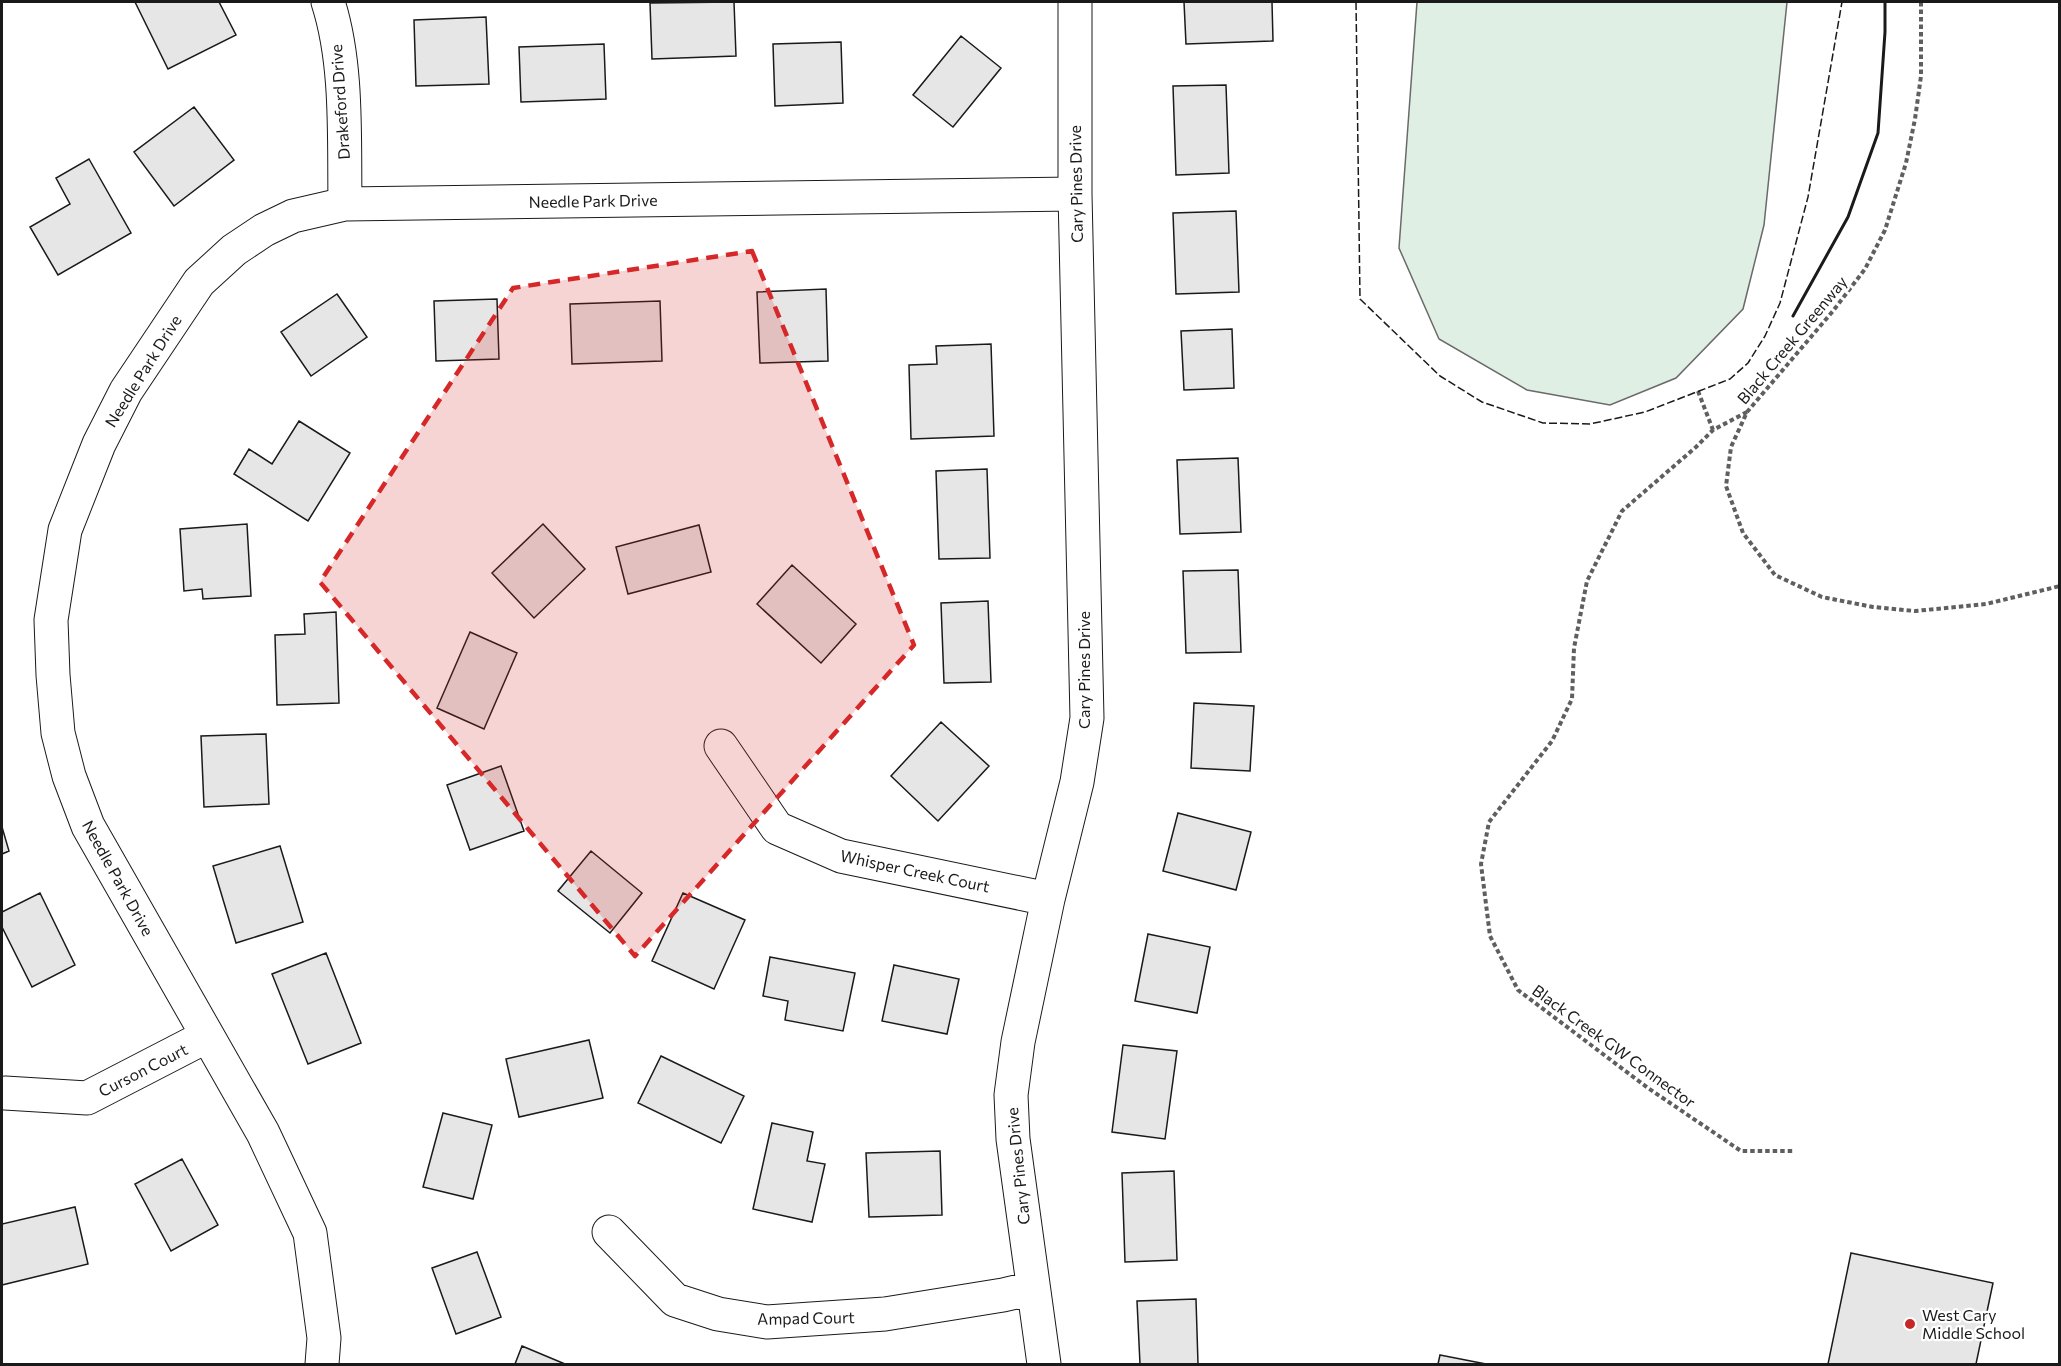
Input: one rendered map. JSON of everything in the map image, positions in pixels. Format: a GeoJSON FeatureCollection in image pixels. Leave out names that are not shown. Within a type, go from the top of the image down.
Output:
{"type":"FeatureCollection","features":[{"type":"Feature","properties":{"kind":"street","name":"Drakeford Drive"},"geometry":{"type":"LineString","coordinates":[[328,2],[334,21],[340,66],[344,124],[345,204]]}},
{"type":"Feature","properties":{"kind":"street","name":"Cary Pines Drive"},"geometry":{"type":"LineString","coordinates":[[1044,1365],[1013,1139],[1011,1095],[1018,1042],[1048,899],[1077,782],[1087,718],[1075,194],[1075,2]]}},
{"type":"Feature","properties":{"kind":"street","name":"Needle Park Drive"},"geometry":{"type":"LineString","coordinates":[[322,1365],[324,1338],[310,1233],[263,1133],[88,826],[69,776],[58,733],[51,620],[65,530],[99,444],[126,391],[199,282],[234,250],[264,230],[294,216],[345,204],[1075,194]]}},
{"type":"Feature","properties":{"kind":"street","name":"Whisper Creek Court"},"geometry":{"type":"LineString","coordinates":[[721,746],[777,828],[841,856],[1048,899]]}},
{"type":"Feature","properties":{"kind":"street","name":"Curson Court"},"geometry":{"type":"LineString","coordinates":[[5,1093],[87,1098],[207,1036]]}},
{"type":"Feature","properties":{"kind":"street","name":"Ampad Court"},"geometry":{"type":"LineString","coordinates":[[609,1232],[675,1300],[718,1314],[767,1322],[826,1320],[885,1314],[1033,1288]]}},
{"type":"Feature","properties":{"kind":"path","name":"Black Creek Greenway"},"geometry":{"type":"LineString","coordinates":[[1920,2],[1921,76],[1915,119],[1906,163],[1885,230],[1865,269],[1833,311],[1747,412],[1731,447],[1726,486],[1743,533],[1775,575],[1822,597],[1873,607],[1915,611],[1986,604],[2060,586]]}},
{"type":"Feature","properties":{"kind":"path"},"geometry":{"type":"LineString","coordinates":[[1698,391],[1713,430]]}},
{"type":"Feature","properties":{"kind":"path","name":"Black Creek GW Connector"},"geometry":{"type":"LineString","coordinates":[[1747,412],[1713,430],[1622,511],[1587,581],[1574,648],[1572,699],[1552,741],[1489,822],[1481,864],[1490,936],[1518,990],[1648,1088],[1742,1151],[1795,1151]]}},
{"type":"Feature","properties":{"kind":"highlighted area"},"geometry":{"type":"Polygon","coordinates":[[[752,251],[914,645],[635,956],[320,582],[513,288],[752,251]]]}},
{"type":"Feature","properties":{"kind":"green space"},"geometry":{"type":"Polygon","coordinates":[[[1417,2],[1787,2],[1764,225],[1743,309],[1676,378],[1610,405],[1527,390],[1439,339],[1399,248],[1417,2]]]}},
{"type":"Feature","properties":{"kind":"building"},"geometry":{"type":"Polygon","coordinates":[[[135,2],[219,2],[236,35],[168,69],[135,2]]]}},
{"type":"Feature","properties":{"kind":"building"},"geometry":{"type":"Polygon","coordinates":[[[734,2],[736,56],[652,59],[650,3],[734,2]]]}},
{"type":"Feature","properties":{"kind":"building"},"geometry":{"type":"Polygon","coordinates":[[[1184,2],[1272,2],[1273,41],[1186,44],[1184,2]]]}},
{"type":"Feature","properties":{"kind":"building"},"geometry":{"type":"Polygon","coordinates":[[[486,17],[489,84],[416,86],[414,20],[486,17]]]}},
{"type":"Feature","properties":{"kind":"building"},"geometry":{"type":"Polygon","coordinates":[[[961,36],[1001,68],[953,127],[913,95],[961,36]]]}},
{"type":"Feature","properties":{"kind":"building"},"geometry":{"type":"Polygon","coordinates":[[[841,42],[843,103],[775,106],[773,44],[841,42]]]}},
{"type":"Feature","properties":{"kind":"building"},"geometry":{"type":"Polygon","coordinates":[[[604,44],[606,99],[521,102],[519,47],[604,44]]]}},
{"type":"Feature","properties":{"kind":"building"},"geometry":{"type":"Polygon","coordinates":[[[1226,85],[1229,173],[1176,175],[1173,86],[1226,85]]]}},
{"type":"Feature","properties":{"kind":"building"},"geometry":{"type":"Polygon","coordinates":[[[194,107],[234,160],[174,206],[134,152],[194,107]]]}},
{"type":"Feature","properties":{"kind":"building"},"geometry":{"type":"Polygon","coordinates":[[[89,159],[131,233],[58,275],[30,227],[70,204],[56,178],[89,159]]]}},
{"type":"Feature","properties":{"kind":"building"},"geometry":{"type":"Polygon","coordinates":[[[1236,211],[1239,292],[1176,294],[1173,213],[1236,211]]]}},
{"type":"Feature","properties":{"kind":"building"},"geometry":{"type":"Polygon","coordinates":[[[826,289],[828,361],[760,363],[757,292],[826,289]]]}},
{"type":"Feature","properties":{"kind":"building"},"geometry":{"type":"Polygon","coordinates":[[[337,294],[367,337],[311,376],[281,332],[337,294]]]}},
{"type":"Feature","properties":{"kind":"building"},"geometry":{"type":"Polygon","coordinates":[[[497,299],[499,359],[436,361],[434,301],[497,299]]]}},
{"type":"Feature","properties":{"kind":"building"},"geometry":{"type":"Polygon","coordinates":[[[660,301],[662,361],[572,364],[570,304],[660,301]]]}},
{"type":"Feature","properties":{"kind":"building"},"geometry":{"type":"Polygon","coordinates":[[[1232,329],[1234,388],[1184,390],[1181,331],[1232,329]]]}},
{"type":"Feature","properties":{"kind":"building"},"geometry":{"type":"Polygon","coordinates":[[[991,344],[994,436],[911,439],[909,365],[937,364],[936,346],[991,344]]]}},
{"type":"Feature","properties":{"kind":"building"},"geometry":{"type":"Polygon","coordinates":[[[299,421],[350,453],[308,521],[234,474],[249,449],[272,464],[299,421]]]}},
{"type":"Feature","properties":{"kind":"building"},"geometry":{"type":"Polygon","coordinates":[[[1238,458],[1241,532],[1180,534],[1177,460],[1238,458]]]}},
{"type":"Feature","properties":{"kind":"building"},"geometry":{"type":"Polygon","coordinates":[[[987,469],[990,558],[939,559],[936,471],[987,469]]]}},
{"type":"Feature","properties":{"kind":"building"},"geometry":{"type":"Polygon","coordinates":[[[247,524],[251,596],[203,599],[202,589],[184,591],[180,529],[247,524]]]}},
{"type":"Feature","properties":{"kind":"building"},"geometry":{"type":"Polygon","coordinates":[[[543,524],[585,569],[534,618],[492,573],[543,524]]]}},
{"type":"Feature","properties":{"kind":"building"},"geometry":{"type":"Polygon","coordinates":[[[699,525],[711,572],[628,594],[616,547],[699,525]]]}},
{"type":"Feature","properties":{"kind":"building"},"geometry":{"type":"Polygon","coordinates":[[[792,565],[856,624],[821,663],[757,604],[792,565]]]}},
{"type":"Feature","properties":{"kind":"building"},"geometry":{"type":"Polygon","coordinates":[[[1238,570],[1241,652],[1186,653],[1183,571],[1238,570]]]}},
{"type":"Feature","properties":{"kind":"building"},"geometry":{"type":"Polygon","coordinates":[[[988,601],[991,682],[944,683],[941,603],[988,601]]]}},
{"type":"Feature","properties":{"kind":"building"},"geometry":{"type":"Polygon","coordinates":[[[336,612],[339,703],[277,705],[275,635],[305,634],[304,614],[336,612]]]}},
{"type":"Feature","properties":{"kind":"building"},"geometry":{"type":"Polygon","coordinates":[[[470,632],[517,653],[484,729],[437,708],[470,632]]]}},
{"type":"Feature","properties":{"kind":"building"},"geometry":{"type":"Polygon","coordinates":[[[1194,703],[1254,706],[1250,771],[1191,768],[1194,703]]]}},
{"type":"Feature","properties":{"kind":"building"},"geometry":{"type":"Polygon","coordinates":[[[941,722],[989,766],[938,821],[891,776],[941,722]]]}},
{"type":"Feature","properties":{"kind":"building"},"geometry":{"type":"Polygon","coordinates":[[[266,734],[269,804],[204,807],[201,736],[266,734]]]}},
{"type":"Feature","properties":{"kind":"building"},"geometry":{"type":"Polygon","coordinates":[[[501,766],[524,831],[470,850],[447,785],[501,766]]]}},
{"type":"Feature","properties":{"kind":"building"},"geometry":{"type":"Polygon","coordinates":[[[1178,813],[1251,832],[1236,890],[1163,871],[1178,813]]]}},
{"type":"Feature","properties":{"kind":"building"},"geometry":{"type":"Polygon","coordinates":[[[2,827],[9,851],[2,854],[2,827]]]}},
{"type":"Feature","properties":{"kind":"building"},"geometry":{"type":"Polygon","coordinates":[[[280,846],[303,922],[236,943],[213,866],[280,846]]]}},
{"type":"Feature","properties":{"kind":"building"},"geometry":{"type":"Polygon","coordinates":[[[591,851],[642,893],[610,933],[558,891],[591,851]]]}},
{"type":"Feature","properties":{"kind":"building"},"geometry":{"type":"Polygon","coordinates":[[[40,893],[75,965],[32,987],[2,927],[2,912],[40,893]]]}},
{"type":"Feature","properties":{"kind":"building"},"geometry":{"type":"Polygon","coordinates":[[[683,893],[745,920],[714,989],[652,961],[683,893]]]}},
{"type":"Feature","properties":{"kind":"building"},"geometry":{"type":"Polygon","coordinates":[[[1148,934],[1210,947],[1197,1013],[1135,1001],[1148,934]]]}},
{"type":"Feature","properties":{"kind":"building"},"geometry":{"type":"Polygon","coordinates":[[[326,953],[361,1043],[308,1064],[272,974],[326,953]]]}},
{"type":"Feature","properties":{"kind":"building"},"geometry":{"type":"Polygon","coordinates":[[[770,957],[855,973],[843,1031],[785,1020],[788,1001],[763,996],[770,957]]]}},
{"type":"Feature","properties":{"kind":"building"},"geometry":{"type":"Polygon","coordinates":[[[894,965],[959,979],[947,1034],[882,1021],[894,965]]]}},
{"type":"Feature","properties":{"kind":"building"},"geometry":{"type":"Polygon","coordinates":[[[589,1040],[603,1098],[519,1117],[506,1059],[589,1040]]]}},
{"type":"Feature","properties":{"kind":"building"},"geometry":{"type":"Polygon","coordinates":[[[1123,1045],[1177,1051],[1165,1139],[1112,1132],[1123,1045]]]}},
{"type":"Feature","properties":{"kind":"building"},"geometry":{"type":"Polygon","coordinates":[[[661,1056],[744,1096],[721,1143],[638,1103],[661,1056]]]}},
{"type":"Feature","properties":{"kind":"building"},"geometry":{"type":"Polygon","coordinates":[[[443,1113],[492,1125],[473,1199],[423,1187],[443,1113]]]}},
{"type":"Feature","properties":{"kind":"building"},"geometry":{"type":"Polygon","coordinates":[[[772,1123],[813,1132],[807,1161],[825,1164],[812,1222],[753,1209],[772,1123]]]}},
{"type":"Feature","properties":{"kind":"building"},"geometry":{"type":"Polygon","coordinates":[[[940,1151],[942,1215],[869,1217],[866,1153],[940,1151]]]}},
{"type":"Feature","properties":{"kind":"building"},"geometry":{"type":"Polygon","coordinates":[[[182,1159],[218,1225],[171,1251],[135,1184],[182,1159]]]}},
{"type":"Feature","properties":{"kind":"building"},"geometry":{"type":"Polygon","coordinates":[[[1174,1171],[1177,1260],[1125,1262],[1122,1173],[1174,1171]]]}},
{"type":"Feature","properties":{"kind":"building"},"geometry":{"type":"Polygon","coordinates":[[[75,1207],[88,1264],[2,1285],[2,1224],[75,1207]]]}},
{"type":"Feature","properties":{"kind":"building"},"geometry":{"type":"Polygon","coordinates":[[[477,1252],[501,1317],[456,1334],[432,1268],[477,1252]]]}},
{"type":"Feature","properties":{"kind":"building","name":"West Cary Middle School"},"geometry":{"type":"Polygon","coordinates":[[[1851,1253],[1993,1283],[1976,1364],[1828,1364],[1851,1253]]]}},
{"type":"Feature","properties":{"kind":"building"},"geometry":{"type":"Polygon","coordinates":[[[1196,1299],[1198,1364],[1140,1364],[1137,1301],[1196,1299]]]}},
{"type":"Feature","properties":{"kind":"building"},"geometry":{"type":"Polygon","coordinates":[[[522,1346],[565,1364],[515,1364],[522,1346]]]}},
{"type":"Feature","properties":{"kind":"building"},"geometry":{"type":"Polygon","coordinates":[[[1440,1355],[1486,1364],[1438,1364],[1440,1355]]]}},
{"type":"Feature","properties":{"kind":"fence"},"geometry":{"type":"LineString","coordinates":[[1356,2],[1360,299],[1440,376],[1482,402],[1543,423],[1590,424],[1645,412],[1730,379],[1748,363],[1765,336],[1780,303],[1808,197],[1842,2]]}},
{"type":"Feature","properties":{"kind":"wall"},"geometry":{"type":"LineString","coordinates":[[1793,316],[1848,217],[1878,133],[1885,2]]}},
{"type":"Feature","properties":{"kind":"place","name":"West Cary Middle School"},"geometry":{"type":"Point","coordinates":[1910,1324]}}]}
